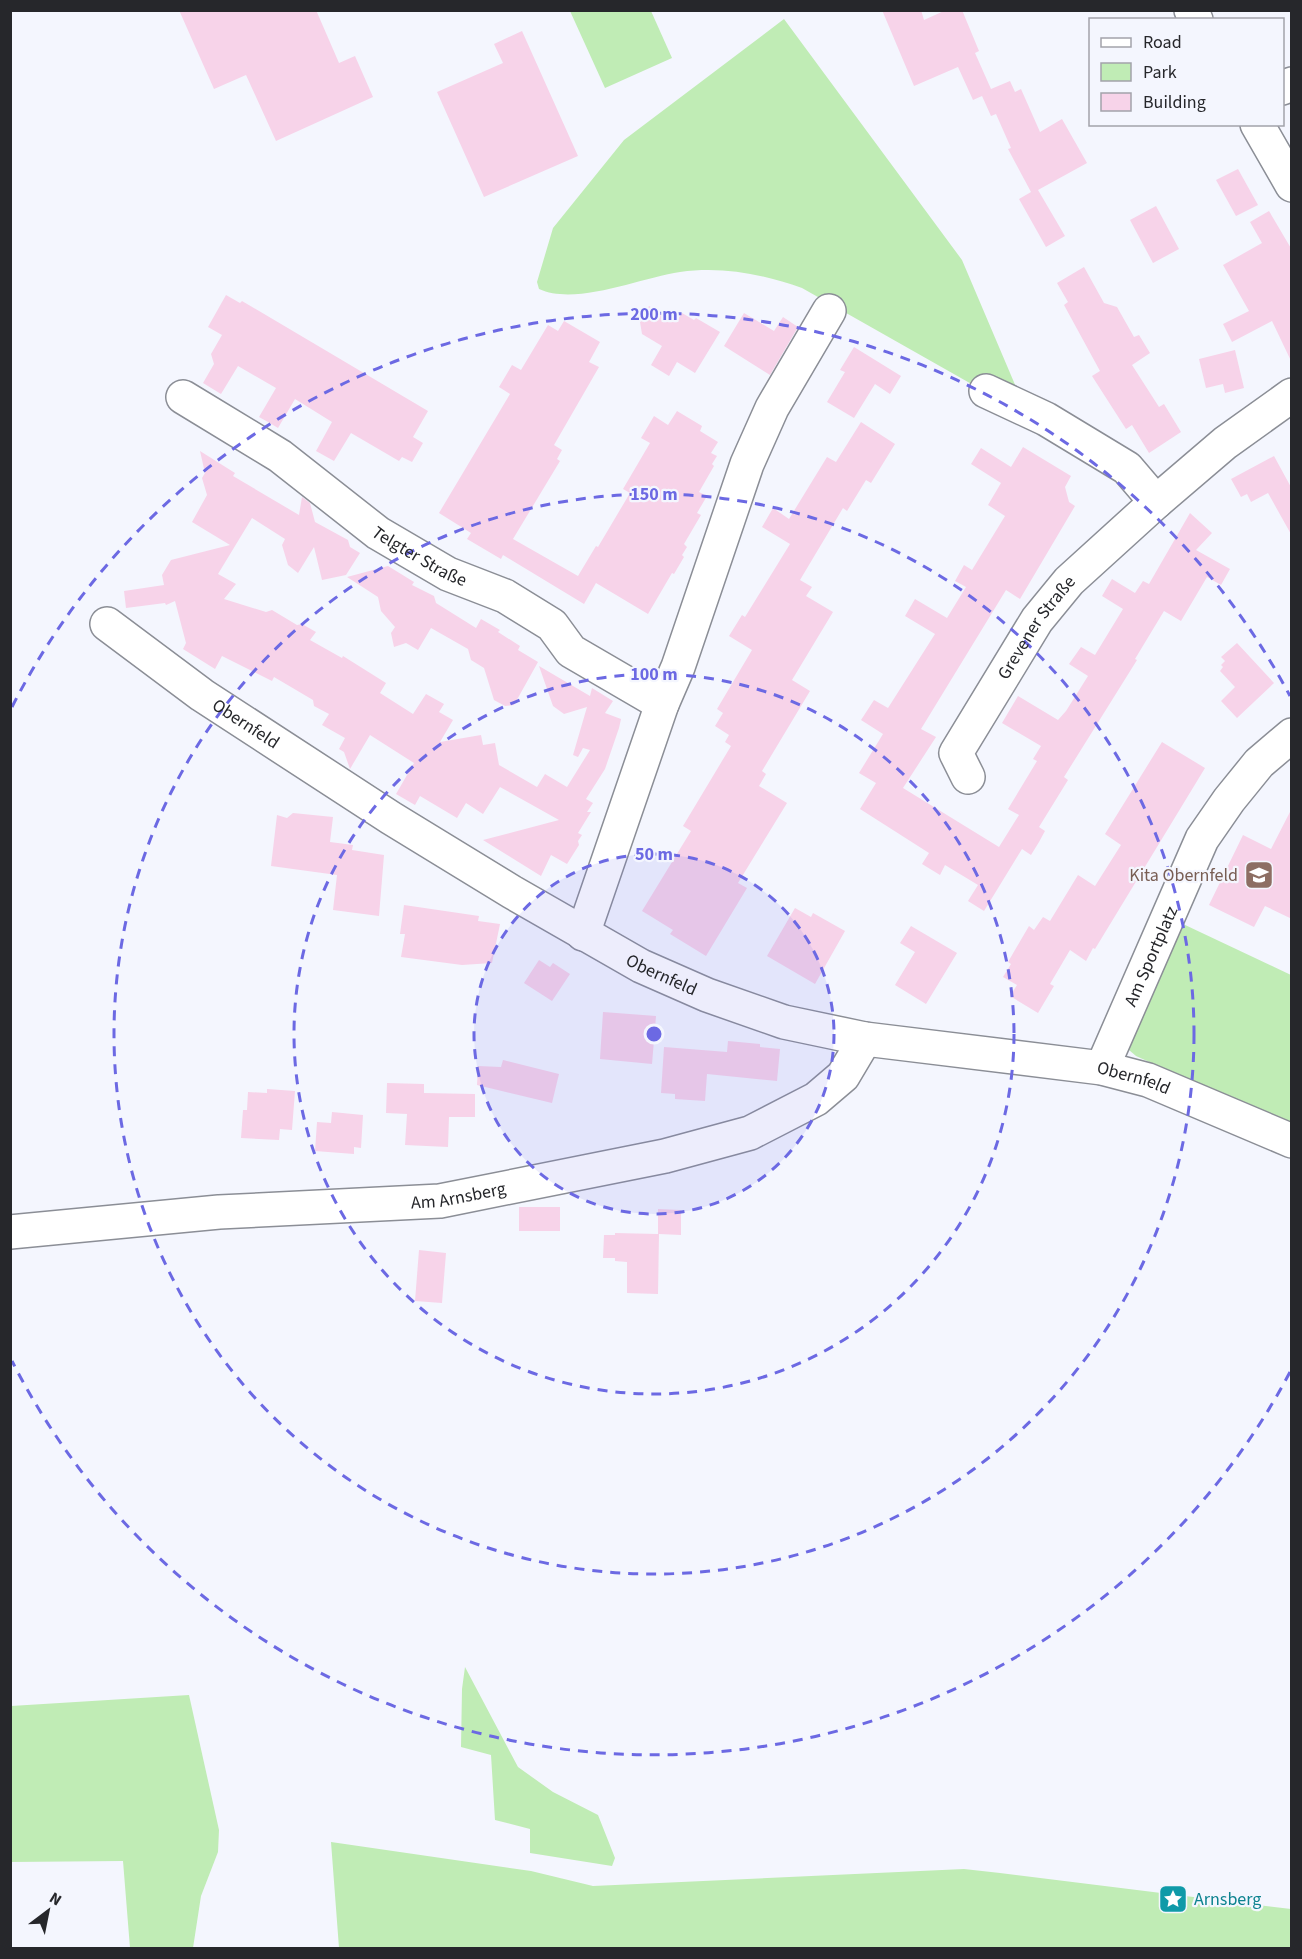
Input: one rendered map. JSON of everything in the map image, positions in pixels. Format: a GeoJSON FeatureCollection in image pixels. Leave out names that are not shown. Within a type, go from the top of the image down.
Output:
{"type":"FeatureCollection","features":[{"type":"Feature","properties":{"kind":"street"},"geometry":{"type":"LineString","coordinates":[[1258,126],[1292,185]]}},
{"type":"Feature","properties":{"kind":"street"},"geometry":{"type":"LineString","coordinates":[[583,934],[747,464],[772,408],[829,311]]}},
{"type":"Feature","properties":{"kind":"street"},"geometry":{"type":"LineString","coordinates":[[986,391],[1046,420],[1127,468],[1156,502]]}},
{"type":"Feature","properties":{"kind":"street","name":"Grevener Straße"},"geometry":{"type":"LineString","coordinates":[[968,777],[956,753],[1037,620],[1069,581],[1225,443],[1292,395]]}},
{"type":"Feature","properties":{"kind":"street","name":"Telgter Straße"},"geometry":{"type":"LineString","coordinates":[[183,397],[280,456],[378,533],[448,574],[505,596],[552,625],[572,651],[662,704]]}},
{"type":"Feature","properties":{"kind":"street","name":"Obernfeld"},"geometry":{"type":"LineString","coordinates":[[107,624],[202,695],[381,811],[583,934],[641,966],[707,995],[784,1022],[865,1039],[1102,1068],[1148,1080],[1292,1141]]}},
{"type":"Feature","properties":{"kind":"street","name":"Am Sportplatz"},"geometry":{"type":"LineString","coordinates":[[1102,1068],[1202,839],[1229,800],[1259,763],[1292,735]]}},
{"type":"Feature","properties":{"kind":"street","name":"Am Arnsberg"},"geometry":{"type":"LineString","coordinates":[[10,1232],[219,1212],[440,1201],[665,1156],[750,1133],[816,1099],[843,1076],[865,1039]]}},
{"type":"Feature","properties":{"kind":"green space"},"geometry":{"type":"Polygon","coordinates":[[[570,11],[651,11],[672,58],[605,88],[570,11]]]}},
{"type":"Feature","properties":{"kind":"green space"},"geometry":{"type":"Polygon","coordinates":[[[784,19],[962,260],[1016,387],[982,374],[975,386],[802,288],[757,275],[696,270],[664,275],[589,293],[554,293],[539,289],[537,282],[553,228],[624,140],[784,19]]]}},
{"type":"Feature","properties":{"kind":"green space"},"geometry":{"type":"Polygon","coordinates":[[[1183,924],[1291,975],[1291,1126],[1136,1056],[1129,1050],[1129,1042],[1183,924]]]}},
{"type":"Feature","properties":{"kind":"green space"},"geometry":{"type":"Polygon","coordinates":[[[465,1667],[518,1767],[553,1792],[598,1815],[615,1858],[612,1866],[530,1853],[530,1829],[495,1820],[491,1755],[461,1747],[462,1689],[465,1667]]]}},
{"type":"Feature","properties":{"kind":"green space"},"geometry":{"type":"Polygon","coordinates":[[[189,1695],[219,1830],[218,1852],[201,1896],[193,1948],[130,1948],[123,1861],[11,1862],[11,1706],[189,1695]]]}},
{"type":"Feature","properties":{"kind":"green space"},"geometry":{"type":"Polygon","coordinates":[[[331,1842],[531,1871],[593,1886],[964,1869],[1291,1909],[1291,1948],[339,1948],[331,1842]]]}},
{"type":"Feature","properties":{"kind":"building"},"geometry":{"type":"Polygon","coordinates":[[[179,10],[316,10],[339,63],[355,56],[373,97],[276,141],[246,75],[214,89],[179,10]]]}},
{"type":"Feature","properties":{"kind":"building"},"geometry":{"type":"Polygon","coordinates":[[[882,10],[921,10],[924,20],[946,10],[962,10],[979,51],[975,53],[991,89],[1010,81],[1015,92],[1021,89],[1040,132],[1062,119],[1087,163],[1038,190],[1065,236],[1046,247],[1019,199],[1031,192],[1008,149],[1011,148],[996,114],[991,116],[982,96],[973,100],[958,67],[914,86],[882,10]]]}},
{"type":"Feature","properties":{"kind":"building"},"geometry":{"type":"Polygon","coordinates":[[[522,31],[578,156],[484,197],[437,92],[503,63],[494,44],[522,31]]]}},
{"type":"Feature","properties":{"kind":"building"},"geometry":{"type":"Polygon","coordinates":[[[1238,169],[1258,205],[1236,216],[1216,180],[1238,169]]]}},
{"type":"Feature","properties":{"kind":"building"},"geometry":{"type":"Polygon","coordinates":[[[1156,206],[1179,249],[1153,263],[1130,220],[1156,206]]]}},
{"type":"Feature","properties":{"kind":"building"},"geometry":{"type":"Polygon","coordinates":[[[1269,211],[1292,250],[1292,363],[1272,321],[1232,342],[1223,324],[1249,311],[1223,265],[1262,243],[1250,222],[1269,211]]]}},
{"type":"Feature","properties":{"kind":"building"},"geometry":{"type":"Polygon","coordinates":[[[1084,267],[1104,303],[1117,307],[1134,337],[1139,335],[1150,353],[1132,365],[1159,407],[1164,404],[1181,432],[1149,453],[1132,425],[1126,429],[1092,376],[1100,371],[1064,305],[1068,302],[1057,283],[1084,267]]]}},
{"type":"Feature","properties":{"kind":"building"},"geometry":{"type":"Polygon","coordinates":[[[226,295],[240,303],[242,301],[428,411],[413,437],[423,443],[412,462],[402,457],[399,461],[351,433],[334,461],[316,451],[332,422],[295,399],[278,428],[259,417],[276,388],[238,366],[221,394],[203,383],[214,364],[211,354],[222,335],[208,327],[226,295]]]}},
{"type":"Feature","properties":{"kind":"building"},"geometry":{"type":"Polygon","coordinates":[[[649,306],[676,322],[682,313],[720,332],[695,373],[677,362],[669,376],[651,365],[662,346],[642,334],[640,322],[649,306]]]}},
{"type":"Feature","properties":{"kind":"building"},"geometry":{"type":"Polygon","coordinates":[[[744,313],[774,331],[783,317],[798,327],[770,375],[724,346],[744,313]]]}},
{"type":"Feature","properties":{"kind":"building"},"geometry":{"type":"Polygon","coordinates":[[[564,321],[600,342],[589,362],[599,367],[554,445],[562,450],[557,459],[560,461],[513,539],[578,576],[630,493],[623,489],[650,443],[641,438],[654,416],[668,425],[677,411],[702,426],[700,431],[718,442],[711,453],[717,456],[712,464],[714,466],[699,492],[707,496],[697,513],[701,515],[684,544],[687,547],[682,555],[684,557],[648,614],[596,583],[584,604],[503,555],[501,559],[467,539],[471,533],[439,513],[510,394],[499,387],[512,365],[521,370],[548,325],[558,331],[564,321]]]}},
{"type":"Feature","properties":{"kind":"building"},"geometry":{"type":"Polygon","coordinates":[[[854,347],[901,376],[890,394],[875,384],[854,418],[827,402],[845,372],[840,370],[854,347]]]}},
{"type":"Feature","properties":{"kind":"building"},"geometry":{"type":"Polygon","coordinates":[[[1235,350],[1244,388],[1225,393],[1223,384],[1206,388],[1199,359],[1235,350]]]}},
{"type":"Feature","properties":{"kind":"building"},"geometry":{"type":"Polygon","coordinates":[[[861,422],[895,444],[871,483],[866,480],[847,511],[843,508],[800,580],[812,587],[806,596],[833,612],[792,680],[810,691],[762,771],[766,774],[759,786],[787,803],[738,883],[747,888],[706,956],[670,934],[673,930],[642,911],[691,831],[683,826],[731,746],[725,742],[729,735],[715,726],[723,713],[717,709],[752,650],[729,636],[742,615],[745,617],[790,544],[762,527],[773,508],[789,519],[827,457],[836,462],[861,422]]]}},
{"type":"Feature","properties":{"kind":"building"},"geometry":{"type":"Polygon","coordinates":[[[1023,447],[1071,476],[1065,487],[1069,502],[1075,506],[1020,599],[1006,590],[921,729],[936,737],[903,788],[999,847],[1019,815],[1008,809],[1037,761],[1033,759],[1041,746],[1002,723],[1018,696],[1058,720],[1066,711],[1088,676],[1069,664],[1081,647],[1095,655],[1123,609],[1102,596],[1112,579],[1135,593],[1143,581],[1149,584],[1190,513],[1212,533],[1196,550],[1230,569],[1221,585],[1207,577],[1181,621],[1164,611],[1135,659],[1137,660],[1064,777],[1068,780],[1039,827],[1045,831],[1039,842],[1031,855],[1022,849],[984,911],[968,901],[978,885],[945,865],[940,875],[922,864],[929,853],[860,809],[876,783],[859,773],[883,734],[861,720],[874,700],[888,708],[935,634],[905,616],[915,599],[947,618],[966,587],[955,581],[964,565],[972,570],[1005,516],[988,505],[1001,483],[971,464],[981,448],[1011,467],[1023,447]]]}},
{"type":"Feature","properties":{"kind":"building"},"geometry":{"type":"Polygon","coordinates":[[[200,451],[235,473],[233,476],[299,515],[302,497],[310,503],[315,522],[348,540],[350,547],[360,553],[346,575],[322,580],[314,547],[298,573],[288,565],[282,545],[285,539],[252,518],[218,574],[236,584],[224,599],[266,612],[272,610],[297,625],[302,624],[316,632],[310,640],[342,658],[343,656],[386,683],[380,693],[413,714],[426,694],[444,704],[439,712],[453,720],[440,742],[481,735],[483,745],[495,743],[499,765],[537,787],[545,774],[567,787],[590,750],[583,748],[578,757],[573,755],[587,707],[564,714],[553,706],[539,666],[590,696],[592,688],[613,701],[605,713],[621,719],[619,728],[605,769],[586,799],[593,803],[587,812],[591,812],[578,833],[582,835],[578,841],[579,845],[567,864],[551,855],[541,876],[483,840],[559,820],[500,787],[483,814],[466,803],[457,818],[420,796],[415,805],[396,794],[414,763],[370,735],[350,769],[344,752],[339,749],[345,738],[322,725],[329,714],[314,706],[313,700],[274,677],[272,681],[222,656],[215,669],[183,649],[186,643],[175,601],[166,605],[165,603],[126,608],[124,591],[164,585],[162,575],[171,560],[230,545],[192,522],[207,495],[202,478],[205,473],[200,451]]]}},
{"type":"Feature","properties":{"kind":"building"},"geometry":{"type":"Polygon","coordinates":[[[1274,456],[1292,489],[1292,536],[1268,493],[1251,502],[1247,494],[1241,497],[1231,479],[1274,456]]]}},
{"type":"Feature","properties":{"kind":"building"},"geometry":{"type":"Polygon","coordinates":[[[388,566],[414,582],[412,585],[434,596],[436,603],[476,628],[481,619],[500,630],[498,632],[520,646],[518,650],[538,662],[514,705],[505,706],[494,700],[484,668],[471,660],[468,649],[431,628],[418,650],[406,643],[394,647],[391,633],[395,627],[381,611],[378,597],[347,577],[388,566]]]}},
{"type":"Feature","properties":{"kind":"building"},"geometry":{"type":"Polygon","coordinates":[[[1237,643],[1274,683],[1237,718],[1221,701],[1235,687],[1220,671],[1225,661],[1221,657],[1237,643]]]}},
{"type":"Feature","properties":{"kind":"building"},"geometry":{"type":"Polygon","coordinates":[[[1162,742],[1205,768],[1095,949],[1093,948],[1086,961],[1070,950],[1050,984],[1054,986],[1038,1013],[1010,996],[1017,985],[1003,977],[1011,964],[1008,962],[1029,926],[1034,930],[1043,917],[1050,921],[1078,875],[1095,886],[1121,845],[1105,834],[1162,742]]]}},
{"type":"Feature","properties":{"kind":"building","name":"Kita Obernfeld"},"geometry":{"type":"Polygon","coordinates":[[[1292,808],[1292,919],[1265,906],[1254,927],[1209,905],[1243,835],[1271,849],[1292,808]]]}},
{"type":"Feature","properties":{"kind":"building"},"geometry":{"type":"Polygon","coordinates":[[[293,813],[333,817],[330,842],[353,845],[352,850],[384,855],[379,916],[333,910],[337,875],[271,866],[277,815],[287,818],[293,813]]]}},
{"type":"Feature","properties":{"kind":"building"},"geometry":{"type":"Polygon","coordinates":[[[404,905],[479,916],[478,921],[500,924],[492,963],[462,965],[401,957],[405,934],[400,934],[404,905]]]}},
{"type":"Feature","properties":{"kind":"building"},"geometry":{"type":"Polygon","coordinates":[[[795,908],[811,917],[813,913],[845,931],[815,984],[767,956],[795,908]]]}},
{"type":"Feature","properties":{"kind":"building"},"geometry":{"type":"Polygon","coordinates":[[[911,926],[957,953],[926,1004],[895,985],[915,952],[900,943],[911,926]]]}},
{"type":"Feature","properties":{"kind":"building"},"geometry":{"type":"Polygon","coordinates":[[[539,960],[550,967],[553,963],[570,974],[552,1001],[524,983],[539,960]]]}},
{"type":"Feature","properties":{"kind":"building"},"geometry":{"type":"Polygon","coordinates":[[[603,1012],[656,1016],[652,1064],[600,1059],[603,1012]]]}},
{"type":"Feature","properties":{"kind":"building"},"geometry":{"type":"Polygon","coordinates":[[[728,1041],[760,1044],[760,1047],[780,1049],[777,1081],[707,1074],[705,1101],[675,1099],[675,1094],[661,1093],[664,1047],[727,1052],[728,1041]]]}},
{"type":"Feature","properties":{"kind":"building"},"geometry":{"type":"Polygon","coordinates":[[[503,1060],[559,1074],[552,1103],[477,1085],[478,1066],[501,1067],[503,1060]]]}},
{"type":"Feature","properties":{"kind":"building"},"geometry":{"type":"Polygon","coordinates":[[[387,1083],[424,1084],[424,1093],[475,1094],[475,1117],[449,1117],[448,1147],[405,1145],[407,1114],[386,1113],[387,1083]]]}},
{"type":"Feature","properties":{"kind":"building"},"geometry":{"type":"Polygon","coordinates":[[[267,1089],[295,1091],[292,1130],[280,1129],[279,1140],[241,1138],[243,1110],[247,1110],[248,1092],[267,1093],[267,1089]]]}},
{"type":"Feature","properties":{"kind":"building"},"geometry":{"type":"Polygon","coordinates":[[[332,1112],[363,1115],[361,1148],[354,1147],[354,1154],[315,1151],[317,1122],[331,1123],[332,1112]]]}},
{"type":"Feature","properties":{"kind":"building"},"geometry":{"type":"Polygon","coordinates":[[[519,1207],[560,1207],[560,1231],[519,1231],[519,1207]]]}},
{"type":"Feature","properties":{"kind":"building"},"geometry":{"type":"Polygon","coordinates":[[[658,1209],[681,1210],[681,1235],[659,1234],[658,1294],[627,1293],[627,1262],[615,1261],[615,1258],[603,1258],[604,1235],[658,1234],[658,1209]]]}},
{"type":"Feature","properties":{"kind":"building"},"geometry":{"type":"Polygon","coordinates":[[[419,1250],[446,1253],[442,1303],[415,1301],[419,1250]]]}},
{"type":"Feature","properties":{"kind":"place","name":"Kita Obernfeld"},"geometry":{"type":"Point","coordinates":[1259,875]}},
{"type":"Feature","properties":{"kind":"place","name":"Arnsberg"},"geometry":{"type":"Point","coordinates":[1173,1899]}}]}
